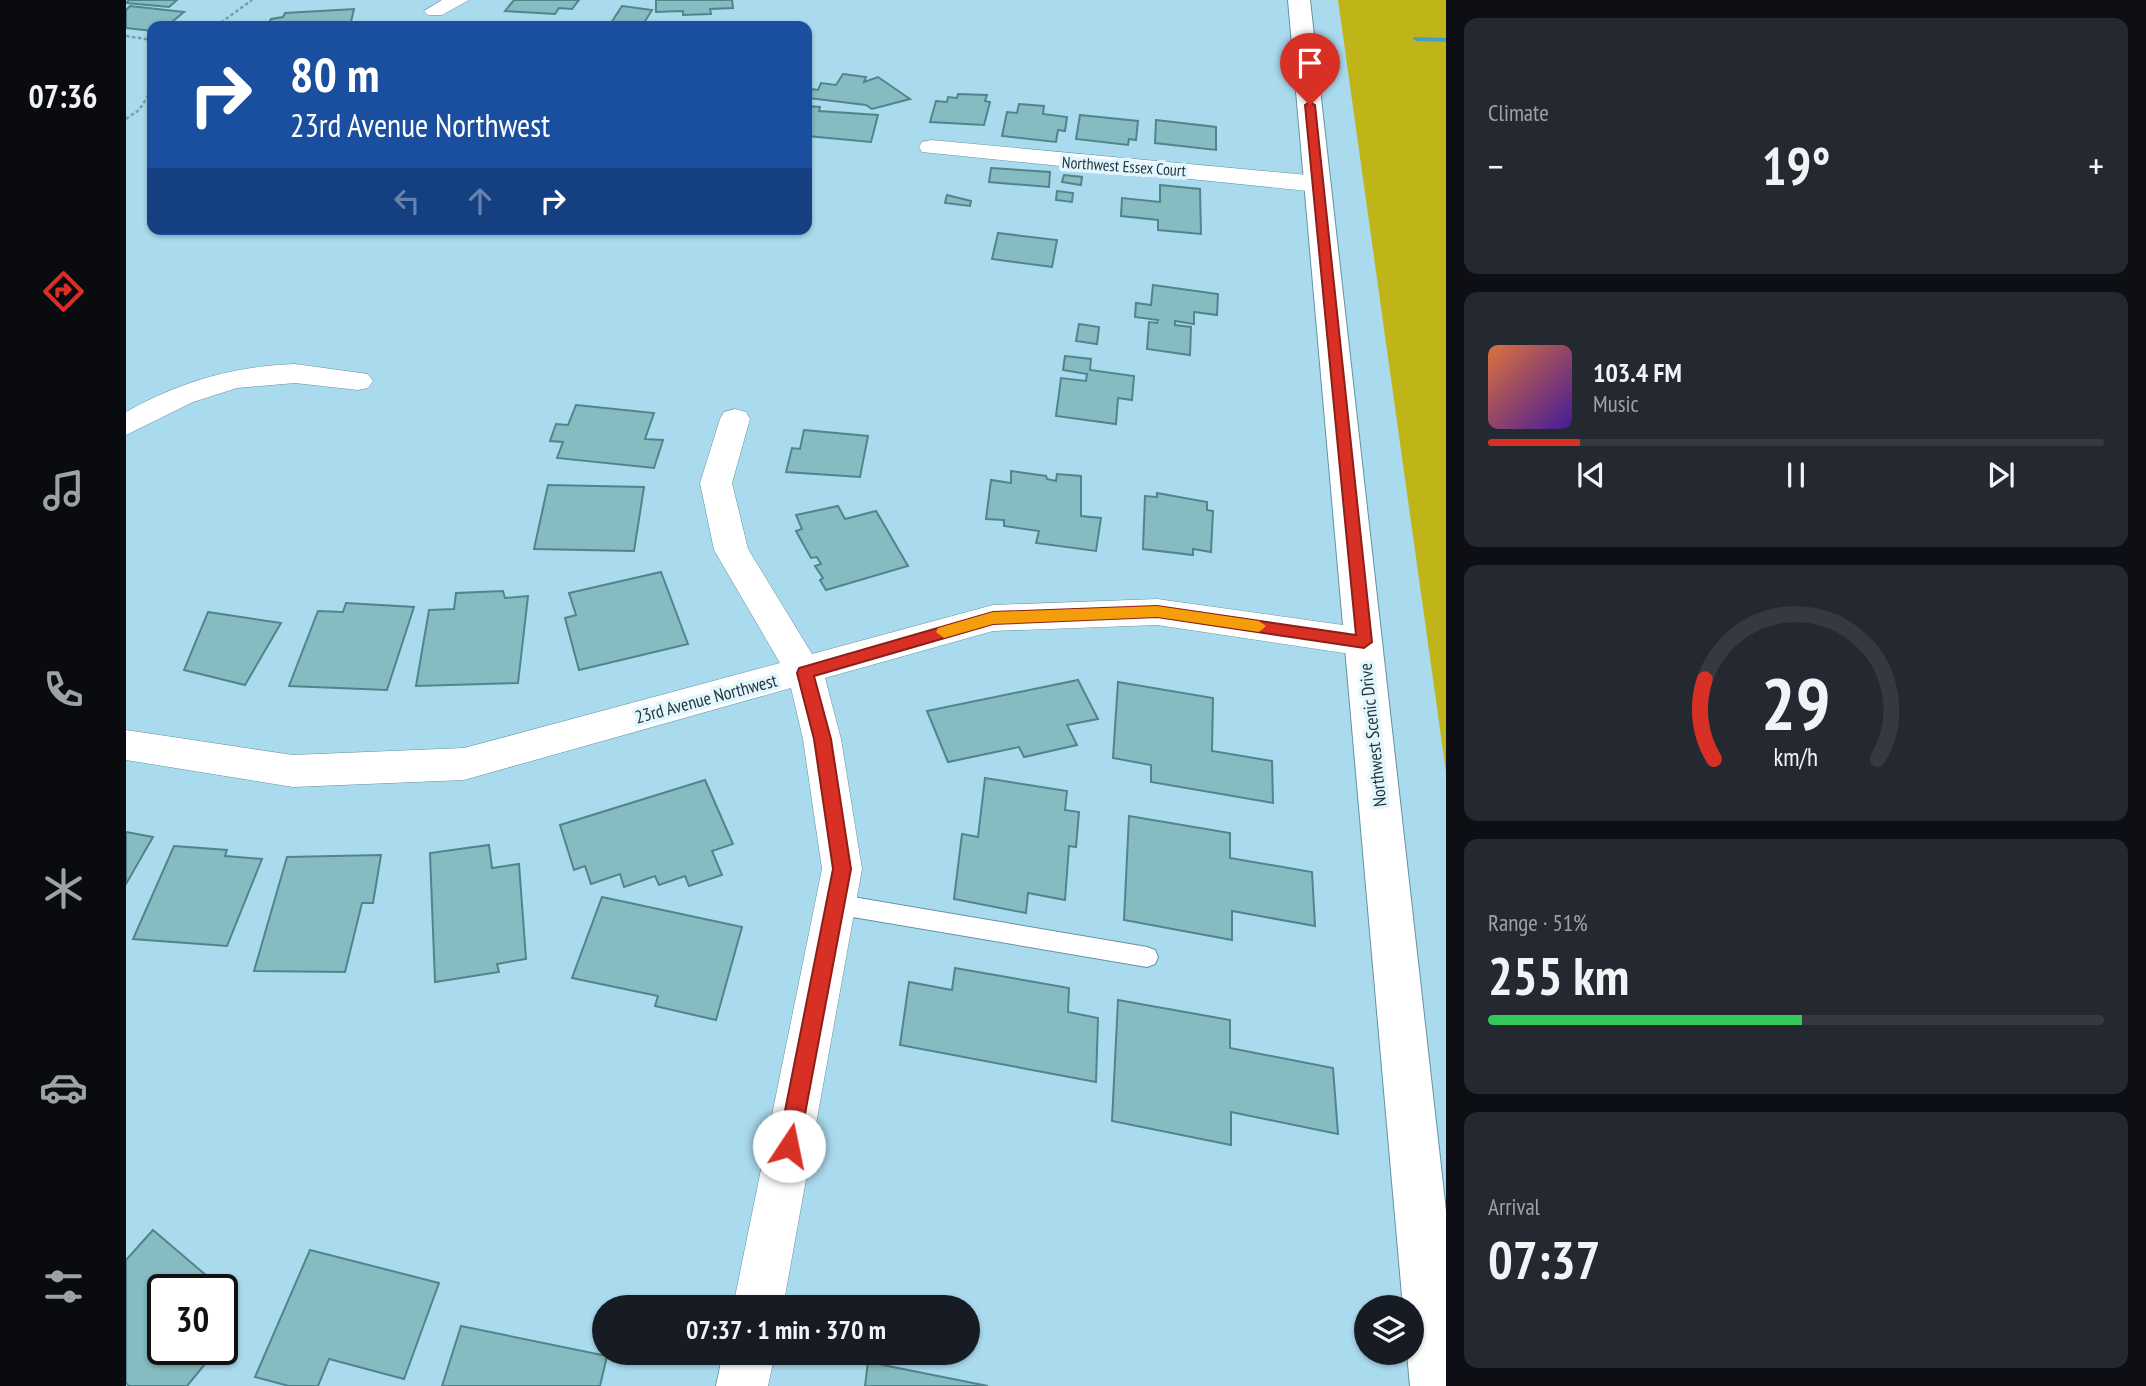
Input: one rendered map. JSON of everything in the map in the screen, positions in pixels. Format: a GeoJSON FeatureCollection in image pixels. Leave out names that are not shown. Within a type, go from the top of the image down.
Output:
{"type":"FeatureCollection","features":[{"type":"Feature","properties":{"kind":"main road","name":"Northwest Scenic Drive"},"geometry":{"type":"LineString","coordinates":[[1299,0],[1438,1386]]}},
{"type":"Feature","properties":{"kind":"street"},"geometry":{"type":"LineString","coordinates":[[435,11],[459,0]]}},
{"type":"Feature","properties":{"kind":"street","name":"Northwest Essex Court"},"geometry":{"type":"LineString","coordinates":[[931,147],[1065,162],[1140,165],[1318,184]]}},
{"type":"Feature","properties":{"kind":"street"},"geometry":{"type":"LineString","coordinates":[[126,425],[188,391],[251,375],[288,372],[358,381]]}},
{"type":"Feature","properties":{"kind":"street"},"geometry":{"type":"LineString","coordinates":[[735,419],[716,483],[731,550],[805,673],[822,739],[842,869],[760,1295]]}},
{"type":"Feature","properties":{"kind":"street","name":"23rd Avenue Northwest"},"geometry":{"type":"LineString","coordinates":[[128,746],[293,771],[464,764],[805,673],[993,618],[1157,611],[1364,642]]}},
{"type":"Feature","properties":{"kind":"street"},"geometry":{"type":"LineString","coordinates":[[742,1386],[746,1365]]}},
{"type":"Feature","properties":{"kind":"lane"},"geometry":{"type":"LineString","coordinates":[[835,904],[1147,957]]}},
{"type":"Feature","properties":{"kind":"path"},"geometry":{"type":"LineString","coordinates":[[223,21],[253,0]]}},
{"type":"Feature","properties":{"kind":"path"},"geometry":{"type":"LineString","coordinates":[[126,36],[147,39]]}},
{"type":"Feature","properties":{"kind":"path"},"geometry":{"type":"LineString","coordinates":[[126,119],[139,110],[147,98]]}},
{"type":"Feature","properties":{"kind":"shaded area"},"geometry":{"type":"Polygon","coordinates":[[[1338,0],[1446,0],[1446,772],[1338,0]]]}},
{"type":"Feature","properties":{"kind":"building"},"geometry":{"type":"Polygon","coordinates":[[[129,0],[177,0],[169,7],[126,3],[129,0]]]}},
{"type":"Feature","properties":{"kind":"building"},"geometry":{"type":"Polygon","coordinates":[[[514,0],[579,0],[572,9],[559,8],[555,14],[505,11],[514,0]]]}},
{"type":"Feature","properties":{"kind":"building"},"geometry":{"type":"Polygon","coordinates":[[[656,0],[732,0],[733,8],[710,9],[711,14],[683,15],[683,11],[656,12],[656,0]]]}},
{"type":"Feature","properties":{"kind":"building"},"geometry":{"type":"Polygon","coordinates":[[[130,6],[184,12],[173,21],[147,21],[147,30],[126,28],[126,10],[130,6]]]}},
{"type":"Feature","properties":{"kind":"building"},"geometry":{"type":"Polygon","coordinates":[[[622,6],[652,10],[645,21],[612,21],[622,6]]]}},
{"type":"Feature","properties":{"kind":"building"},"geometry":{"type":"Polygon","coordinates":[[[354,9],[351,21],[270,21],[283,17],[285,13],[354,9]]]}},
{"type":"Feature","properties":{"kind":"building"},"geometry":{"type":"Polygon","coordinates":[[[843,74],[866,77],[864,82],[878,77],[910,99],[872,109],[866,105],[812,98],[812,89],[818,90],[821,83],[836,85],[843,74]]]}},
{"type":"Feature","properties":{"kind":"building"},"geometry":{"type":"Polygon","coordinates":[[[958,94],[987,95],[985,101],[990,102],[984,125],[930,122],[936,101],[947,102],[948,97],[957,98],[958,94]]]}},
{"type":"Feature","properties":{"kind":"building"},"geometry":{"type":"Polygon","coordinates":[[[1019,104],[1044,106],[1043,114],[1067,117],[1065,131],[1058,130],[1056,142],[1002,136],[1007,112],[1017,113],[1019,104]]]}},
{"type":"Feature","properties":{"kind":"building"},"geometry":{"type":"Polygon","coordinates":[[[812,106],[820,107],[819,111],[878,115],[871,142],[812,136],[812,106]]]}},
{"type":"Feature","properties":{"kind":"building"},"geometry":{"type":"Polygon","coordinates":[[[1080,115],[1138,121],[1136,140],[1129,139],[1128,145],[1076,139],[1080,115]]]}},
{"type":"Feature","properties":{"kind":"building"},"geometry":{"type":"Polygon","coordinates":[[[1156,120],[1216,127],[1216,150],[1155,143],[1156,120]]]}},
{"type":"Feature","properties":{"kind":"building"},"geometry":{"type":"Polygon","coordinates":[[[991,168],[1050,172],[1049,187],[989,182],[991,168]]]}},
{"type":"Feature","properties":{"kind":"building"},"geometry":{"type":"Polygon","coordinates":[[[1064,175],[1082,177],[1081,185],[1062,182],[1064,175]]]}},
{"type":"Feature","properties":{"kind":"building"},"geometry":{"type":"Polygon","coordinates":[[[1160,185],[1200,189],[1201,234],[1158,230],[1158,220],[1121,216],[1122,198],[1160,202],[1160,185]]]}},
{"type":"Feature","properties":{"kind":"building"},"geometry":{"type":"Polygon","coordinates":[[[1057,191],[1073,193],[1072,202],[1056,200],[1057,191]]]}},
{"type":"Feature","properties":{"kind":"building"},"geometry":{"type":"Polygon","coordinates":[[[947,195],[971,201],[970,206],[945,203],[947,195]]]}},
{"type":"Feature","properties":{"kind":"building"},"geometry":{"type":"Polygon","coordinates":[[[998,233],[1057,240],[1052,267],[992,259],[998,233]]]}},
{"type":"Feature","properties":{"kind":"building"},"geometry":{"type":"Polygon","coordinates":[[[1153,285],[1218,294],[1217,315],[1194,312],[1194,324],[1175,321],[1175,325],[1191,327],[1190,355],[1147,349],[1149,322],[1157,323],[1158,320],[1135,317],[1136,303],[1151,305],[1153,285]]]}},
{"type":"Feature","properties":{"kind":"building"},"geometry":{"type":"Polygon","coordinates":[[[1079,324],[1099,327],[1097,344],[1076,341],[1079,324]]]}},
{"type":"Feature","properties":{"kind":"building"},"geometry":{"type":"Polygon","coordinates":[[[1065,356],[1091,359],[1090,370],[1134,376],[1132,400],[1118,398],[1116,424],[1056,416],[1061,378],[1086,381],[1087,374],[1063,370],[1065,356]]]}},
{"type":"Feature","properties":{"kind":"building"},"geometry":{"type":"Polygon","coordinates":[[[576,405],[654,413],[645,439],[663,440],[654,468],[557,458],[563,442],[550,441],[556,424],[568,425],[576,405]]]}},
{"type":"Feature","properties":{"kind":"building"},"geometry":{"type":"Polygon","coordinates":[[[804,430],[868,436],[860,477],[786,472],[792,448],[800,449],[804,430]]]}},
{"type":"Feature","properties":{"kind":"building"},"geometry":{"type":"Polygon","coordinates":[[[1011,471],[1046,476],[1047,479],[1056,481],[1057,474],[1081,476],[1081,516],[1101,518],[1096,551],[1036,543],[1039,531],[1004,526],[1004,520],[986,519],[991,480],[1011,483],[1011,471]]]}},
{"type":"Feature","properties":{"kind":"building"},"geometry":{"type":"Polygon","coordinates":[[[548,485],[644,487],[634,551],[534,549],[548,485]]]}},
{"type":"Feature","properties":{"kind":"building"},"geometry":{"type":"Polygon","coordinates":[[[1157,493],[1207,502],[1207,510],[1213,511],[1211,552],[1193,549],[1193,555],[1143,549],[1145,496],[1157,497],[1157,493]]]}},
{"type":"Feature","properties":{"kind":"building"},"geometry":{"type":"Polygon","coordinates":[[[838,506],[845,519],[876,511],[908,566],[826,590],[820,580],[823,578],[815,566],[821,564],[817,557],[811,558],[796,531],[802,529],[796,515],[838,506]]]}},
{"type":"Feature","properties":{"kind":"building"},"geometry":{"type":"Polygon","coordinates":[[[661,572],[688,644],[579,670],[565,618],[576,615],[569,593],[661,572]]]}},
{"type":"Feature","properties":{"kind":"building"},"geometry":{"type":"Polygon","coordinates":[[[503,591],[505,598],[528,596],[518,683],[416,686],[429,610],[454,609],[456,593],[503,591]]]}},
{"type":"Feature","properties":{"kind":"building"},"geometry":{"type":"Polygon","coordinates":[[[346,603],[414,607],[387,690],[289,686],[318,611],[343,612],[346,603]]]}},
{"type":"Feature","properties":{"kind":"building"},"geometry":{"type":"Polygon","coordinates":[[[208,612],[281,623],[245,685],[184,670],[208,612]]]}},
{"type":"Feature","properties":{"kind":"building"},"geometry":{"type":"Polygon","coordinates":[[[1078,680],[1098,719],[1067,725],[1077,745],[1024,757],[1019,747],[948,762],[927,711],[1078,680]]]}},
{"type":"Feature","properties":{"kind":"building"},"geometry":{"type":"Polygon","coordinates":[[[1118,682],[1213,698],[1212,751],[1272,761],[1273,803],[1151,782],[1151,765],[1113,758],[1118,682]]]}},
{"type":"Feature","properties":{"kind":"building"},"geometry":{"type":"Polygon","coordinates":[[[985,778],[1067,791],[1065,810],[1079,812],[1076,847],[1069,846],[1065,900],[1028,893],[1026,913],[954,899],[962,834],[978,837],[985,778]]]}},
{"type":"Feature","properties":{"kind":"building"},"geometry":{"type":"Polygon","coordinates":[[[705,780],[733,844],[712,851],[722,875],[689,886],[685,876],[659,885],[655,876],[624,887],[620,874],[591,884],[585,866],[574,870],[560,825],[705,780]]]}},
{"type":"Feature","properties":{"kind":"building"},"geometry":{"type":"Polygon","coordinates":[[[1129,816],[1230,833],[1230,858],[1312,872],[1315,926],[1232,911],[1232,940],[1124,920],[1129,816]]]}},
{"type":"Feature","properties":{"kind":"building"},"geometry":{"type":"Polygon","coordinates":[[[126,832],[153,837],[126,884],[126,832]]]}},
{"type":"Feature","properties":{"kind":"building"},"geometry":{"type":"Polygon","coordinates":[[[489,845],[492,868],[519,864],[526,959],[497,964],[499,972],[435,982],[430,853],[489,845]]]}},
{"type":"Feature","properties":{"kind":"building"},"geometry":{"type":"Polygon","coordinates":[[[174,846],[227,850],[225,856],[262,859],[227,946],[133,939],[174,846]]]}},
{"type":"Feature","properties":{"kind":"building"},"geometry":{"type":"Polygon","coordinates":[[[381,855],[373,903],[362,903],[345,972],[254,971],[287,857],[381,855]]]}},
{"type":"Feature","properties":{"kind":"building"},"geometry":{"type":"Polygon","coordinates":[[[602,897],[742,927],[716,1020],[655,1006],[658,996],[572,978],[602,897]]]}},
{"type":"Feature","properties":{"kind":"building"},"geometry":{"type":"Polygon","coordinates":[[[955,968],[1069,988],[1068,1012],[1098,1018],[1096,1082],[900,1045],[909,982],[952,990],[955,968]]]}},
{"type":"Feature","properties":{"kind":"building"},"geometry":{"type":"Polygon","coordinates":[[[1118,1000],[1230,1020],[1230,1048],[1333,1068],[1338,1134],[1231,1112],[1231,1145],[1112,1121],[1118,1000]]]}},
{"type":"Feature","properties":{"kind":"building"},"geometry":{"type":"Polygon","coordinates":[[[153,1230],[205,1274],[147,1274],[147,1365],[204,1365],[187,1386],[129,1386],[126,1383],[126,1260],[153,1230]]]}},
{"type":"Feature","properties":{"kind":"building"},"geometry":{"type":"Polygon","coordinates":[[[310,1250],[439,1283],[404,1379],[329,1359],[318,1386],[289,1386],[255,1377],[310,1250]]]}},
{"type":"Feature","properties":{"kind":"building"},"geometry":{"type":"Polygon","coordinates":[[[461,1326],[592,1353],[592,1365],[605,1365],[600,1386],[442,1386],[461,1326]]]}},
{"type":"Feature","properties":{"kind":"building"},"geometry":{"type":"Polygon","coordinates":[[[868,1365],[883,1365],[988,1386],[865,1386],[868,1365]]]}},
{"type":"Feature","properties":{"kind":"waterway"},"geometry":{"type":"LineString","coordinates":[[1417,39],[1446,40]]}},
{"type":"Feature","properties":{"kind":"slow traffic"},"geometry":{"type":"LineString","coordinates":[[944,632],[993,618],[1157,611],[1259,626]]}},
{"type":"Feature","properties":{"kind":"route"},"geometry":{"type":"LineString","coordinates":[[789,1146],[842,869],[822,739],[805,673],[993,618],[1157,611],[1364,642],[1310,105]]}}]}
